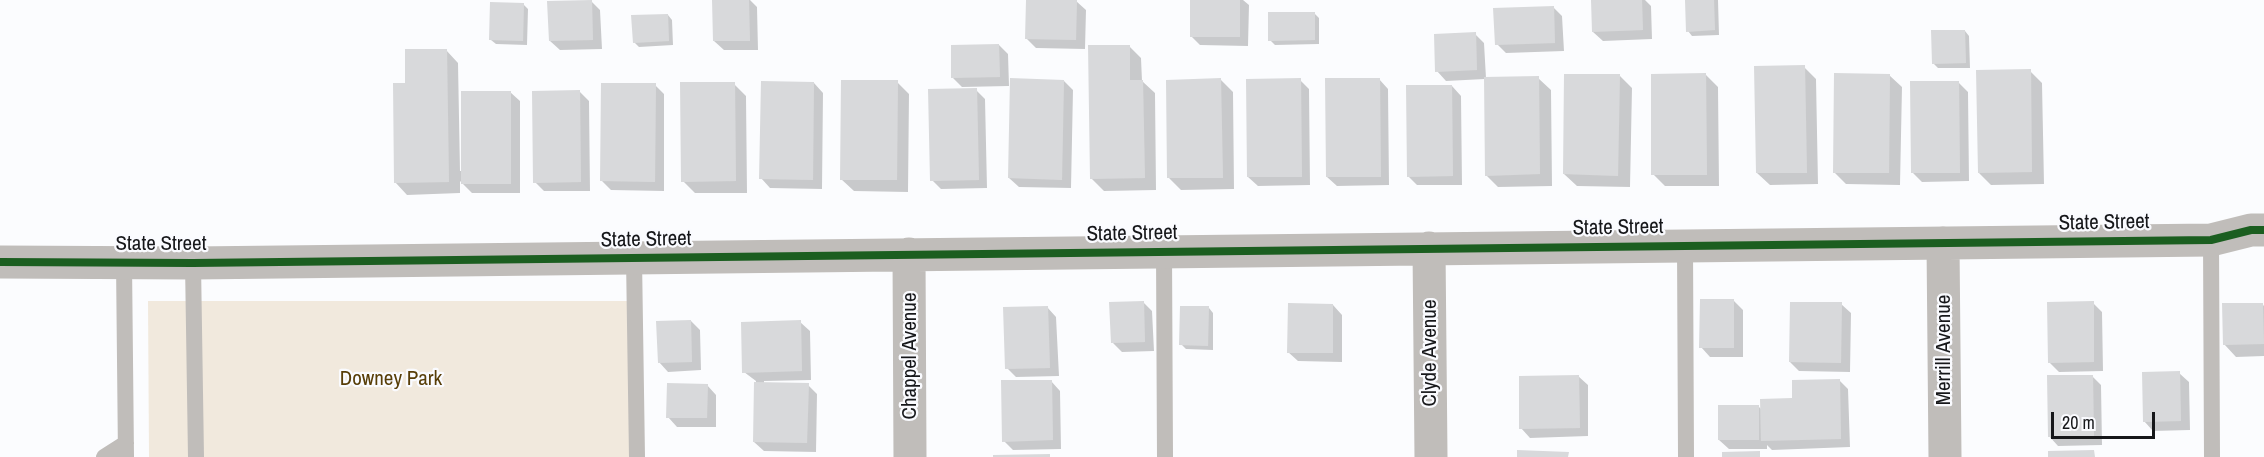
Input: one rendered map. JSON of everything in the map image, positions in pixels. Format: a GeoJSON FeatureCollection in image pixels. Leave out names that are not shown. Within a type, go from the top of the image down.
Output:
{"type":"FeatureCollection","features":[{"type":"Feature","properties":{"kind":"street","name":"State Street"},"geometry":{"type":"LineString","coordinates":[[0,262],[193,263],[2211,240],[2251,230],[2264,230]]}},
{"type":"Feature","properties":{"kind":"street","name":"Merrill Avenue"},"geometry":{"type":"LineString","coordinates":[[1943,243],[1945,457]]}},
{"type":"Feature","properties":{"kind":"street","name":"Clyde Avenue"},"geometry":{"type":"LineString","coordinates":[[1429,248],[1431,457]]}},
{"type":"Feature","properties":{"kind":"street","name":"Chappel Avenue"},"geometry":{"type":"LineString","coordinates":[[909,254],[910,457]]}},
{"type":"Feature","properties":{"kind":"lane"},"geometry":{"type":"LineString","coordinates":[[2211,240],[2212,457]]}},
{"type":"Feature","properties":{"kind":"lane"},"geometry":{"type":"LineString","coordinates":[[1685,246],[1686,457]]}},
{"type":"Feature","properties":{"kind":"lane"},"geometry":{"type":"LineString","coordinates":[[1164,251],[1165,457]]}},
{"type":"Feature","properties":{"kind":"lane"},"geometry":{"type":"LineString","coordinates":[[634,258],[637,457]]}},
{"type":"Feature","properties":{"kind":"lane"},"geometry":{"type":"LineString","coordinates":[[104,457],[126,450],[124,262]]}},
{"type":"Feature","properties":{"kind":"lane"},"geometry":{"type":"LineString","coordinates":[[193,263],[196,457]]}},
{"type":"Feature","properties":{"kind":"green space","name":"Downey Park"},"geometry":{"type":"Polygon","coordinates":[[[148,301],[634,301],[634,457],[149,457],[148,301]]]}},
{"type":"Feature","properties":{"kind":"building"},"geometry":{"type":"Polygon","coordinates":[[[592,0],[593,40],[549,41],[547,1],[592,0]]]}},
{"type":"Feature","properties":{"kind":"building"},"geometry":{"type":"Polygon","coordinates":[[[712,0],[749,0],[750,41],[713,41],[712,0]]]}},
{"type":"Feature","properties":{"kind":"building"},"geometry":{"type":"Polygon","coordinates":[[[1026,0],[1077,0],[1076,40],[1025,39],[1026,0]]]}},
{"type":"Feature","properties":{"kind":"building"},"geometry":{"type":"Polygon","coordinates":[[[1190,0],[1240,0],[1240,37],[1190,37],[1190,0]]]}},
{"type":"Feature","properties":{"kind":"building"},"geometry":{"type":"Polygon","coordinates":[[[1591,0],[1642,0],[1643,30],[1592,32],[1591,0]]]}},
{"type":"Feature","properties":{"kind":"building"},"geometry":{"type":"Polygon","coordinates":[[[1685,0],[1714,0],[1715,30],[1686,32],[1685,0]]]}},
{"type":"Feature","properties":{"kind":"building"},"geometry":{"type":"Polygon","coordinates":[[[490,2],[524,3],[523,41],[489,40],[490,2]]]}},
{"type":"Feature","properties":{"kind":"building"},"geometry":{"type":"Polygon","coordinates":[[[1554,6],[1555,43],[1495,45],[1493,8],[1554,6]]]}},
{"type":"Feature","properties":{"kind":"building"},"geometry":{"type":"Polygon","coordinates":[[[1268,12],[1315,12],[1315,40],[1268,41],[1268,12]]]}},
{"type":"Feature","properties":{"kind":"building"},"geometry":{"type":"Polygon","coordinates":[[[668,14],[669,41],[633,43],[631,15],[668,14]]]}},
{"type":"Feature","properties":{"kind":"building"},"geometry":{"type":"Polygon","coordinates":[[[1931,30],[1965,30],[1966,63],[1932,64],[1931,30]]]}},
{"type":"Feature","properties":{"kind":"building"},"geometry":{"type":"Polygon","coordinates":[[[1476,32],[1477,70],[1435,72],[1434,34],[1476,32]]]}},
{"type":"Feature","properties":{"kind":"building"},"geometry":{"type":"Polygon","coordinates":[[[999,44],[1000,77],[951,78],[951,45],[999,44]]]}},
{"type":"Feature","properties":{"kind":"building"},"geometry":{"type":"Polygon","coordinates":[[[1088,45],[1130,45],[1130,80],[1143,80],[1145,178],[1090,179],[1088,45]]]}},
{"type":"Feature","properties":{"kind":"building"},"geometry":{"type":"Polygon","coordinates":[[[405,49],[447,49],[449,182],[394,183],[393,83],[405,83],[405,49]]]}},
{"type":"Feature","properties":{"kind":"building"},"geometry":{"type":"Polygon","coordinates":[[[1805,65],[1807,173],[1756,173],[1754,66],[1805,65]]]}},
{"type":"Feature","properties":{"kind":"building"},"geometry":{"type":"Polygon","coordinates":[[[2031,69],[2032,172],[1978,173],[1976,70],[2031,69]]]}},
{"type":"Feature","properties":{"kind":"building"},"geometry":{"type":"Polygon","coordinates":[[[1706,73],[1707,175],[1651,175],[1651,74],[1706,73]]]}},
{"type":"Feature","properties":{"kind":"building"},"geometry":{"type":"Polygon","coordinates":[[[1834,73],[1890,74],[1889,173],[1833,173],[1834,73]]]}},
{"type":"Feature","properties":{"kind":"building"},"geometry":{"type":"Polygon","coordinates":[[[1564,74],[1620,74],[1618,176],[1563,174],[1564,74]]]}},
{"type":"Feature","properties":{"kind":"building"},"geometry":{"type":"Polygon","coordinates":[[[1539,76],[1540,174],[1485,176],[1484,77],[1539,76]]]}},
{"type":"Feature","properties":{"kind":"building"},"geometry":{"type":"Polygon","coordinates":[[[1010,78],[1064,80],[1062,180],[1008,178],[1010,78]]]}},
{"type":"Feature","properties":{"kind":"building"},"geometry":{"type":"Polygon","coordinates":[[[1221,78],[1223,178],[1167,178],[1166,80],[1221,78]]]}},
{"type":"Feature","properties":{"kind":"building"},"geometry":{"type":"Polygon","coordinates":[[[1301,78],[1302,177],[1247,177],[1246,79],[1301,78]]]}},
{"type":"Feature","properties":{"kind":"building"},"geometry":{"type":"Polygon","coordinates":[[[1325,78],[1380,78],[1381,177],[1326,177],[1325,78]]]}},
{"type":"Feature","properties":{"kind":"building"},"geometry":{"type":"Polygon","coordinates":[[[841,80],[898,80],[897,180],[840,180],[841,80]]]}},
{"type":"Feature","properties":{"kind":"building"},"geometry":{"type":"Polygon","coordinates":[[[761,81],[814,82],[813,180],[759,179],[761,81]]]}},
{"type":"Feature","properties":{"kind":"building"},"geometry":{"type":"Polygon","coordinates":[[[1910,81],[1959,81],[1960,173],[1911,173],[1910,81]]]}},
{"type":"Feature","properties":{"kind":"building"},"geometry":{"type":"Polygon","coordinates":[[[680,82],[735,82],[736,181],[681,182],[680,82]]]}},
{"type":"Feature","properties":{"kind":"building"},"geometry":{"type":"Polygon","coordinates":[[[601,83],[656,83],[655,182],[600,181],[601,83]]]}},
{"type":"Feature","properties":{"kind":"building"},"geometry":{"type":"Polygon","coordinates":[[[1406,85],[1452,85],[1453,176],[1407,177],[1406,85]]]}},
{"type":"Feature","properties":{"kind":"building"},"geometry":{"type":"Polygon","coordinates":[[[977,88],[979,180],[930,181],[928,89],[977,88]]]}},
{"type":"Feature","properties":{"kind":"building"},"geometry":{"type":"Polygon","coordinates":[[[580,90],[581,182],[533,183],[532,91],[580,90]]]}},
{"type":"Feature","properties":{"kind":"building"},"geometry":{"type":"Polygon","coordinates":[[[461,91],[511,91],[511,184],[461,184],[461,91]]]}},
{"type":"Feature","properties":{"kind":"building"},"geometry":{"type":"Polygon","coordinates":[[[1700,299],[1734,299],[1734,348],[1699,348],[1700,299]]]}},
{"type":"Feature","properties":{"kind":"building"},"geometry":{"type":"Polygon","coordinates":[[[1144,301],[1145,342],[1111,343],[1109,302],[1144,301]]]}},
{"type":"Feature","properties":{"kind":"building"},"geometry":{"type":"Polygon","coordinates":[[[2094,301],[2094,362],[2048,363],[2047,302],[2094,301]]]}},
{"type":"Feature","properties":{"kind":"building"},"geometry":{"type":"Polygon","coordinates":[[[1790,302],[1842,302],[1841,363],[1789,362],[1790,302]]]}},
{"type":"Feature","properties":{"kind":"building"},"geometry":{"type":"Polygon","coordinates":[[[1288,303],[1333,304],[1333,353],[1287,353],[1288,303]]]}},
{"type":"Feature","properties":{"kind":"building"},"geometry":{"type":"Polygon","coordinates":[[[2222,303],[2263,303],[2264,344],[2223,345],[2222,303]]]}},
{"type":"Feature","properties":{"kind":"building"},"geometry":{"type":"Polygon","coordinates":[[[1048,306],[1050,368],[1005,369],[1003,307],[1048,306]]]}},
{"type":"Feature","properties":{"kind":"building"},"geometry":{"type":"Polygon","coordinates":[[[1180,306],[1209,306],[1208,346],[1179,345],[1180,306]]]}},
{"type":"Feature","properties":{"kind":"building"},"geometry":{"type":"Polygon","coordinates":[[[691,320],[692,362],[658,363],[656,321],[691,320]]]}},
{"type":"Feature","properties":{"kind":"building"},"geometry":{"type":"Polygon","coordinates":[[[801,320],[802,371],[742,373],[741,322],[801,320]]]}},
{"type":"Feature","properties":{"kind":"building"},"geometry":{"type":"Polygon","coordinates":[[[2180,371],[2181,421],[2143,422],[2142,372],[2180,371]]]}},
{"type":"Feature","properties":{"kind":"building"},"geometry":{"type":"Polygon","coordinates":[[[1579,375],[1580,428],[1519,429],[1519,376],[1579,375]]]}},
{"type":"Feature","properties":{"kind":"building"},"geometry":{"type":"Polygon","coordinates":[[[2047,375],[2093,375],[2094,436],[2048,437],[2047,375]]]}},
{"type":"Feature","properties":{"kind":"building"},"geometry":{"type":"Polygon","coordinates":[[[1840,379],[1841,439],[1761,441],[1760,399],[1792,398],[1792,380],[1840,379]]]}},
{"type":"Feature","properties":{"kind":"building"},"geometry":{"type":"Polygon","coordinates":[[[1001,380],[1052,380],[1053,440],[1002,442],[1001,380]]]}},
{"type":"Feature","properties":{"kind":"building"},"geometry":{"type":"Polygon","coordinates":[[[754,382],[809,383],[807,443],[753,442],[754,382]]]}},
{"type":"Feature","properties":{"kind":"building"},"geometry":{"type":"Polygon","coordinates":[[[667,383],[708,384],[707,418],[666,418],[667,383]]]}},
{"type":"Feature","properties":{"kind":"building"},"geometry":{"type":"Polygon","coordinates":[[[1718,405],[1759,405],[1759,440],[1718,440],[1718,405]]]}},
{"type":"Feature","properties":{"kind":"building"},"geometry":{"type":"Polygon","coordinates":[[[1517,450],[1569,452],[1568,457],[1517,457],[1517,450]]]}},
{"type":"Feature","properties":{"kind":"building"},"geometry":{"type":"Polygon","coordinates":[[[2094,450],[2095,457],[2048,457],[2048,451],[2094,450]]]}},
{"type":"Feature","properties":{"kind":"building"},"geometry":{"type":"Polygon","coordinates":[[[1760,451],[1760,457],[1722,457],[1722,452],[1760,451]]]}},
{"type":"Feature","properties":{"kind":"building"},"geometry":{"type":"Polygon","coordinates":[[[1050,454],[1050,457],[993,457],[993,455],[1050,454]]]}},
{"type":"Feature","properties":{"kind":"cycle path"},"geometry":{"type":"LineString","coordinates":[[0,262],[193,263],[2211,240],[2251,230],[2264,230]]}}]}
